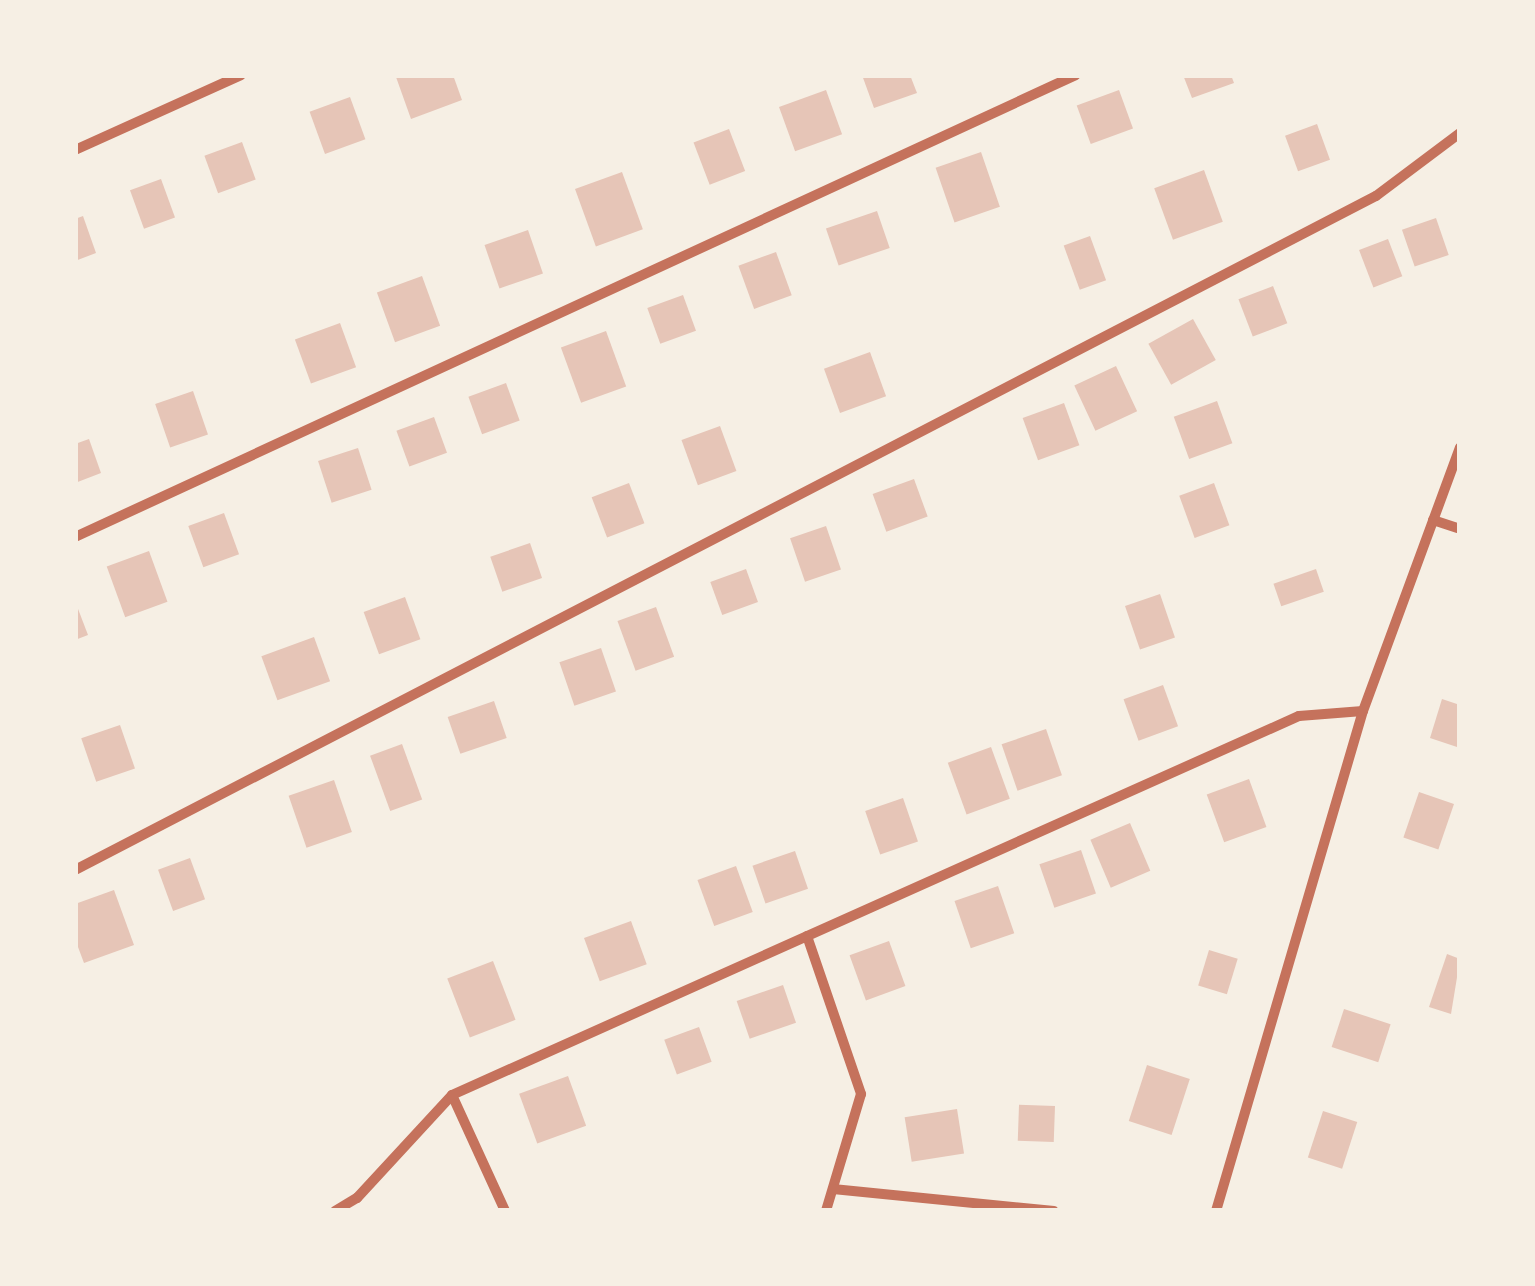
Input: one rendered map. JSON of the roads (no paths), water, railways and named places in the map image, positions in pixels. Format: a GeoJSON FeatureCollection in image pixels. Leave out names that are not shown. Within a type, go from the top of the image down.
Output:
{"type":"FeatureCollection","features":[{"type":"Feature","properties":{"kind":"street"},"geometry":{"type":"LineString","coordinates":[[75,150],[241,75]]}},
{"type":"Feature","properties":{"kind":"street"},"geometry":{"type":"LineString","coordinates":[[75,537],[1076,75]]}},
{"type":"Feature","properties":{"kind":"street"},"geometry":{"type":"LineString","coordinates":[[75,870],[1332,220],[1376,196],[1460,134]]}},
{"type":"Feature","properties":{"kind":"street"},"geometry":{"type":"LineString","coordinates":[[1216,1211],[1363,711],[1460,448]]}},
{"type":"Feature","properties":{"kind":"street"},"geometry":{"type":"LineString","coordinates":[[1433,520],[1460,529]]}},
{"type":"Feature","properties":{"kind":"street"},"geometry":{"type":"LineString","coordinates":[[335,1211],[358,1198],[452,1094],[1299,716],[1363,711]]}},
{"type":"Feature","properties":{"kind":"street"},"geometry":{"type":"LineString","coordinates":[[807,936],[861,1094],[826,1211]]}},
{"type":"Feature","properties":{"kind":"street"},"geometry":{"type":"LineString","coordinates":[[452,1094],[505,1211]]}},
{"type":"Feature","properties":{"kind":"street"},"geometry":{"type":"LineString","coordinates":[[833,1189],[1054,1211]]}}]}
